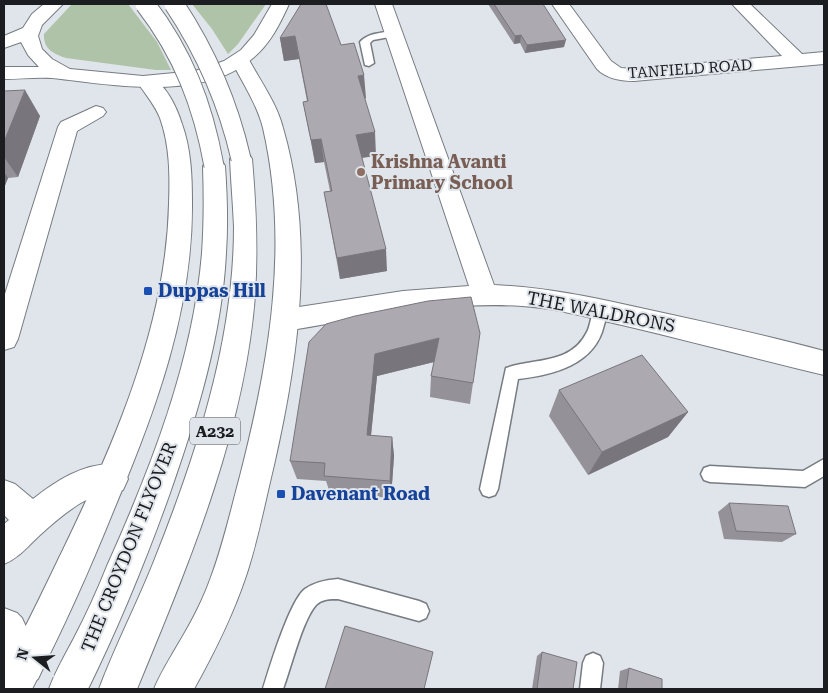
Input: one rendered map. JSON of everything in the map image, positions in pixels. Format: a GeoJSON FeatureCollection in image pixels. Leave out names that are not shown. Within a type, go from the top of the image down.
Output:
{"type":"FeatureCollection","features":[{"type":"Feature","properties":{"kind":"main road"},"geometry":{"type":"LineString","coordinates":[[4,43],[30,31],[39,18],[54,4]]}},
{"type":"Feature","properties":{"kind":"main road","name":"THE CROYDON FLYOVER"},"geometry":{"type":"LineString","coordinates":[[118,689],[157,599],[190,510],[211,443],[226,388],[236,335],[244,266],[245,192],[227,162],[210,139],[190,75],[168,35],[145,4]]}},
{"type":"Feature","properties":{"kind":"main road","name":"THE CROYDON FLYOVER"},"geometry":{"type":"LineString","coordinates":[[68,689],[110,604],[137,538],[178,425],[192,376],[206,310],[214,256],[216,223],[227,162],[235,132],[221,88],[200,44],[174,4]]}},
{"type":"Feature","properties":{"kind":"main road"},"geometry":{"type":"LineString","coordinates":[[4,73],[60,73],[116,81],[148,83],[203,74],[240,60],[258,43],[280,4]]}},
{"type":"Feature","properties":{"kind":"main road"},"geometry":{"type":"LineString","coordinates":[[383,4],[485,295]]}},
{"type":"Feature","properties":{"kind":"main road","name":"TANFIELD ROAD"},"geometry":{"type":"LineString","coordinates":[[561,4],[604,65],[617,74],[634,75],[824,58]]}},
{"type":"Feature","properties":{"kind":"main road"},"geometry":{"type":"LineString","coordinates":[[740,4],[798,61]]}},
{"type":"Feature","properties":{"kind":"main road"},"geometry":{"type":"LineString","coordinates":[[30,31],[30,44],[36,53],[46,64],[60,73]]}},
{"type":"Feature","properties":{"kind":"main road"},"geometry":{"type":"LineString","coordinates":[[192,689],[238,545],[265,439],[279,371],[286,320],[290,250],[286,190],[272,126],[240,60]]}},
{"type":"Feature","properties":{"kind":"main road"},"geometry":{"type":"LineString","coordinates":[[19,678],[74,567],[136,421],[162,335],[176,273],[180,236],[181,167],[176,138],[164,103],[148,83]]}},
{"type":"Feature","properties":{"kind":"main road"},"geometry":{"type":"LineString","coordinates":[[4,339],[63,117],[96,112]]}},
{"type":"Feature","properties":{"kind":"main road","name":"THE WALDRONS"},"geometry":{"type":"LineString","coordinates":[[286,320],[409,301],[485,295],[523,296],[600,310],[824,364]]}},
{"type":"Feature","properties":{"kind":"main road"},"geometry":{"type":"LineString","coordinates":[[4,547],[30,522],[72,492],[92,481],[112,479]]}},
{"type":"Feature","properties":{"kind":"main road"},"geometry":{"type":"LineString","coordinates":[[4,495],[22,510],[30,522]]}},
{"type":"Feature","properties":{"kind":"main road"},"geometry":{"type":"LineString","coordinates":[[173,689],[218,605]]}},
{"type":"Feature","properties":{"kind":"main road"},"geometry":{"type":"LineString","coordinates":[[4,626],[9,631],[19,678]]}},
{"type":"Feature","properties":{"kind":"lane"},"geometry":{"type":"LineString","coordinates":[[369,63],[365,45],[367,40],[392,34]]}},
{"type":"Feature","properties":{"kind":"lane"},"geometry":{"type":"LineString","coordinates":[[489,489],[511,374],[549,369],[577,355],[593,337],[600,310]]}},
{"type":"Feature","properties":{"kind":"lane"},"geometry":{"type":"LineString","coordinates":[[710,474],[805,479],[824,466]]}},
{"type":"Feature","properties":{"kind":"lane"},"geometry":{"type":"LineString","coordinates":[[273,689],[300,612],[310,597],[323,590],[338,589],[419,611]]}},
{"type":"Feature","properties":{"kind":"lane"},"geometry":{"type":"LineString","coordinates":[[590,689],[593,663]]}},
{"type":"Feature","properties":{"kind":"green space"},"geometry":{"type":"Polygon","coordinates":[[[72,4],[128,4],[157,42],[171,70],[156,70],[66,58],[54,53],[45,44],[44,34],[72,4]]]}},
{"type":"Feature","properties":{"kind":"green space"},"geometry":{"type":"Polygon","coordinates":[[[192,4],[266,4],[238,44],[228,54],[212,29],[192,4]]]}},
{"type":"Feature","properties":{"kind":"building"},"geometry":{"type":"Polygon","coordinates":[[[301,4],[326,4],[341,45],[354,43],[364,75],[358,76],[375,132],[356,135],[386,249],[337,258],[324,192],[332,191],[321,139],[311,140],[303,102],[308,101],[295,36],[280,38],[301,4]]]}},
{"type":"Feature","properties":{"kind":"building"},"geometry":{"type":"Polygon","coordinates":[[[494,4],[543,4],[566,40],[527,45],[521,35],[515,36],[494,4]]]}},
{"type":"Feature","properties":{"kind":"building"},"geometry":{"type":"Polygon","coordinates":[[[25,90],[4,142],[4,91],[25,90]]]}},
{"type":"Feature","properties":{"kind":"building"},"geometry":{"type":"Polygon","coordinates":[[[471,297],[480,333],[473,383],[431,376],[439,338],[375,354],[367,435],[392,437],[390,481],[324,476],[325,463],[290,461],[309,342],[326,324],[428,301],[471,297]]]}},
{"type":"Feature","properties":{"kind":"building"},"geometry":{"type":"Polygon","coordinates":[[[642,355],[688,412],[602,452],[559,390],[642,355]]]}},
{"type":"Feature","properties":{"kind":"building"},"geometry":{"type":"Polygon","coordinates":[[[729,503],[788,506],[796,534],[736,531],[729,503]]]}},
{"type":"Feature","properties":{"kind":"building"},"geometry":{"type":"Polygon","coordinates":[[[345,626],[433,652],[424,689],[325,689],[345,626]]]}},
{"type":"Feature","properties":{"kind":"building"},"geometry":{"type":"Polygon","coordinates":[[[542,652],[577,662],[573,689],[537,689],[542,652]]]}},
{"type":"Feature","properties":{"kind":"building"},"geometry":{"type":"Polygon","coordinates":[[[629,668],[662,679],[662,689],[626,689],[629,668]]]}},
{"type":"Feature","properties":{"kind":"place","name":"Krishna Avanti Primary School"},"geometry":{"type":"Point","coordinates":[361,172]}},
{"type":"Feature","properties":{"kind":"place","name":"Duppas Hill"},"geometry":{"type":"Point","coordinates":[148,291]}},
{"type":"Feature","properties":{"kind":"place","name":"Davenant Road"},"geometry":{"type":"Point","coordinates":[281,494]}}]}
